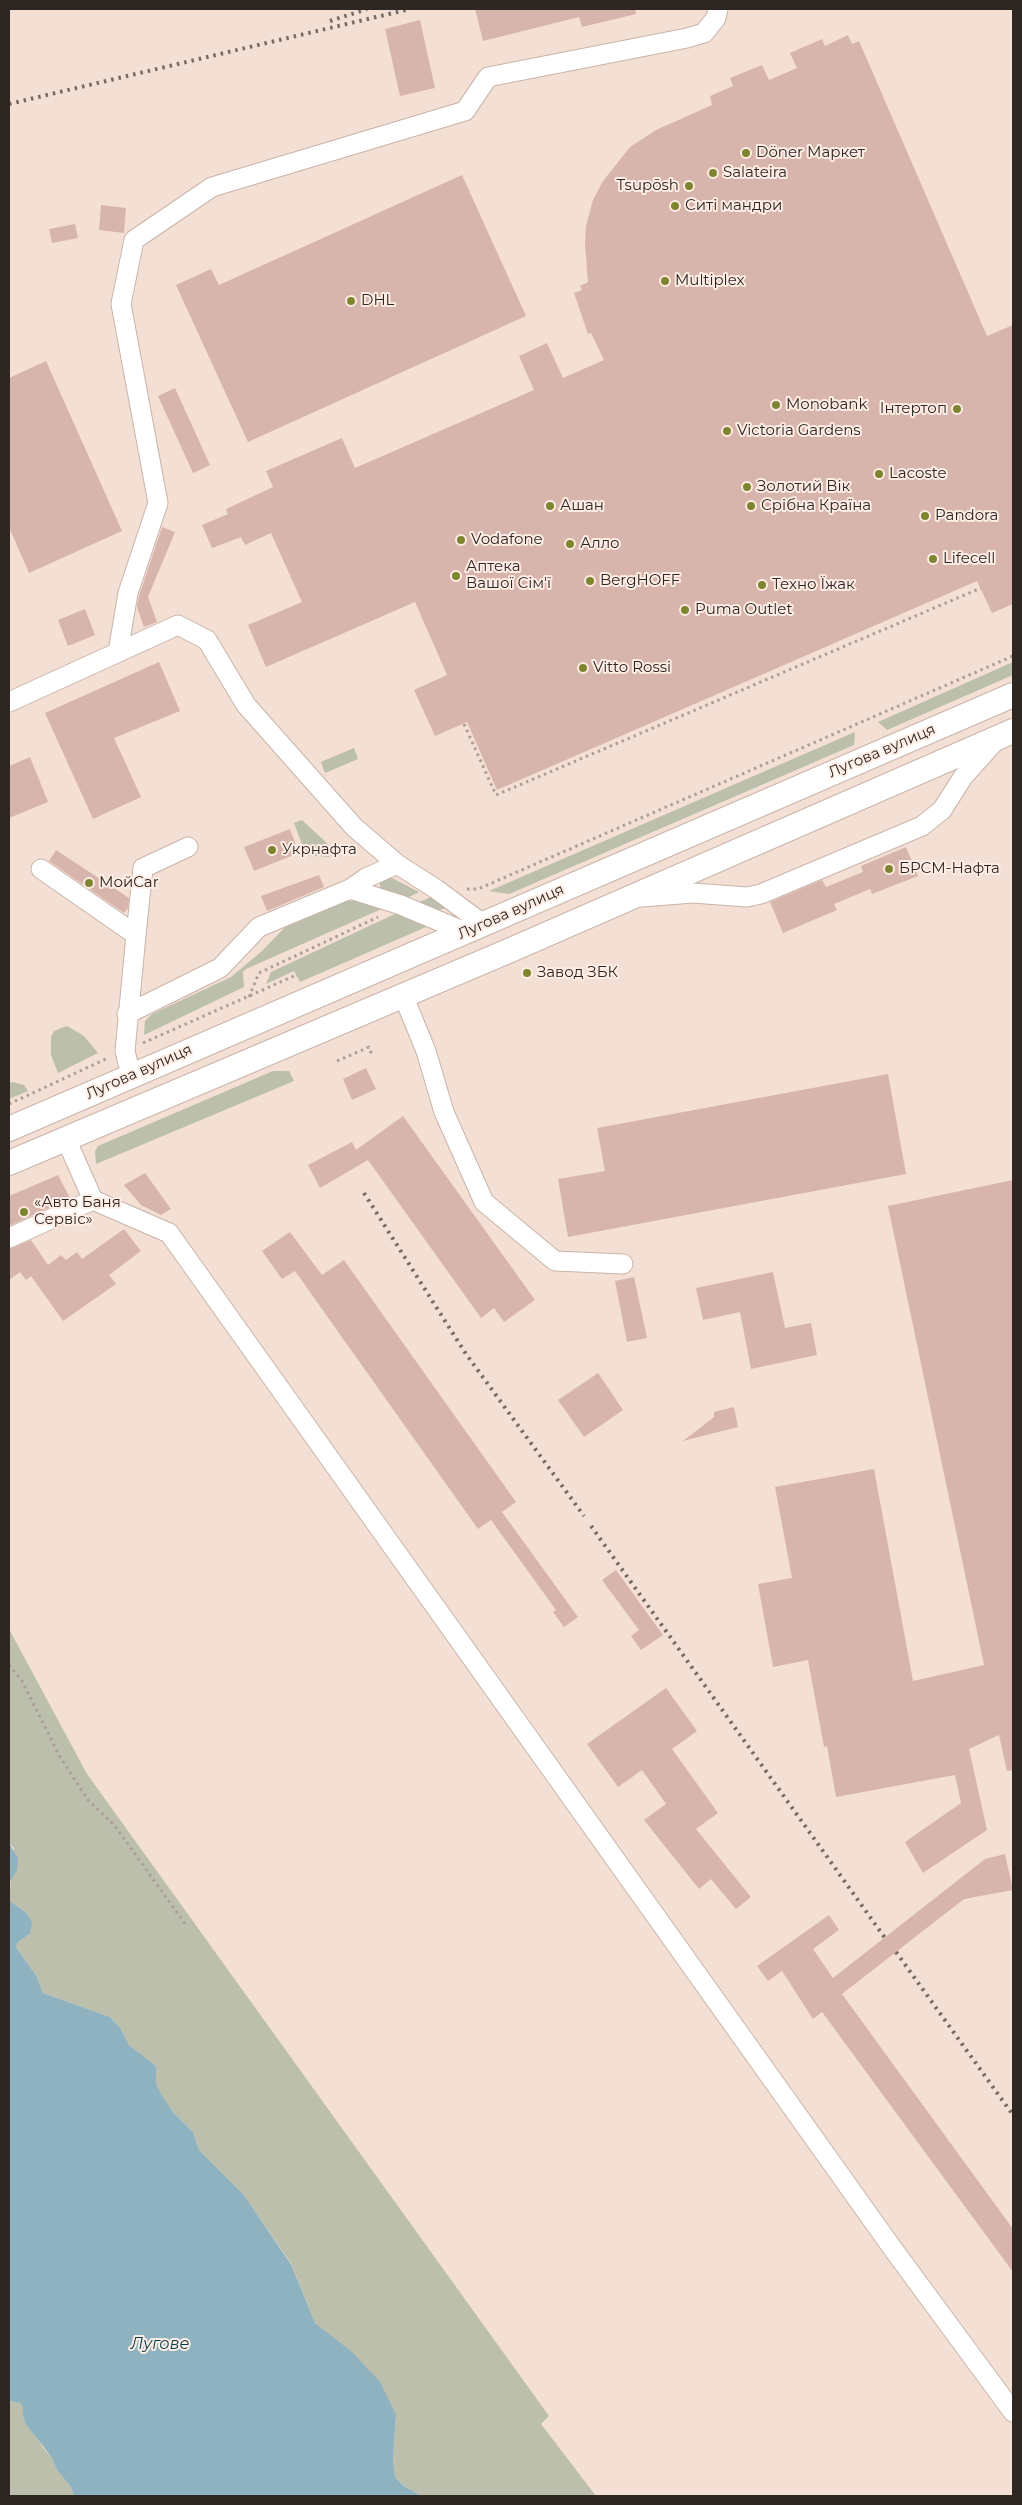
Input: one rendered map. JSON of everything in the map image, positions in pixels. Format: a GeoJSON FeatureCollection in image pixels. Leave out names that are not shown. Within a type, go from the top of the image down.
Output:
{"type":"FeatureCollection","features":[{"type":"Feature","properties":{"kind":"main road","name":"Лугова вулиця"},"geometry":{"type":"LineString","coordinates":[[9,1129],[1013,695]]}},
{"type":"Feature","properties":{"kind":"main road"},"geometry":{"type":"LineString","coordinates":[[9,1163],[1006,734]]}},
{"type":"Feature","properties":{"kind":"lane"},"geometry":{"type":"LineString","coordinates":[[118,652],[128,593],[158,503],[121,304],[134,240],[212,187],[465,111],[488,77],[687,38],[704,32],[716,18],[718,9]]}},
{"type":"Feature","properties":{"kind":"lane"},"geometry":{"type":"LineString","coordinates":[[9,702],[178,625],[207,640],[246,705],[354,827],[396,864],[436,889],[474,928]]}},
{"type":"Feature","properties":{"kind":"lane"},"geometry":{"type":"LineString","coordinates":[[628,898],[692,893],[734,897],[761,894],[922,826],[942,810],[963,777],[1006,734]]}},
{"type":"Feature","properties":{"kind":"lane"},"geometry":{"type":"LineString","coordinates":[[132,1075],[125,1051],[127,1014],[143,868],[188,847]]}},
{"type":"Feature","properties":{"kind":"lane"},"geometry":{"type":"LineString","coordinates":[[127,1014],[220,968],[259,927],[350,889],[366,878],[396,864]]}},
{"type":"Feature","properties":{"kind":"lane"},"geometry":{"type":"LineString","coordinates":[[41,869],[136,935]]}},
{"type":"Feature","properties":{"kind":"lane"},"geometry":{"type":"LineString","coordinates":[[350,889],[474,928]]}},
{"type":"Feature","properties":{"kind":"lane"},"geometry":{"type":"LineString","coordinates":[[403,995],[426,1051],[444,1112],[484,1202],[555,1261],[623,1264]]}},
{"type":"Feature","properties":{"kind":"lane"},"geometry":{"type":"LineString","coordinates":[[66,1139],[93,1200],[169,1233],[893,2249],[1013,2412]]}},
{"type":"Feature","properties":{"kind":"lane"},"geometry":{"type":"LineString","coordinates":[[9,1238],[93,1200]]}},
{"type":"Feature","properties":{"kind":"path"},"geometry":{"type":"LineString","coordinates":[[464,724],[496,795],[981,588]]}},
{"type":"Feature","properties":{"kind":"path"},"geometry":{"type":"LineString","coordinates":[[436,889],[478,889],[1013,656]]}},
{"type":"Feature","properties":{"kind":"path"},"geometry":{"type":"LineString","coordinates":[[248,997],[259,973],[401,905]]}},
{"type":"Feature","properties":{"kind":"path"},"geometry":{"type":"LineString","coordinates":[[263,990],[294,976]]}},
{"type":"Feature","properties":{"kind":"path"},"geometry":{"type":"LineString","coordinates":[[337,1061],[369,1047],[372,1055]]}},
{"type":"Feature","properties":{"kind":"path"},"geometry":{"type":"LineString","coordinates":[[9,1665],[22,1681],[60,1757],[88,1800],[115,1826],[186,1926]]}},
{"type":"Feature","properties":{"kind":"green space"},"geometry":{"type":"Polygon","coordinates":[[[1013,662],[1013,675],[887,730],[878,722],[1013,662]]]}},
{"type":"Feature","properties":{"kind":"green space"},"geometry":{"type":"Polygon","coordinates":[[[855,732],[854,745],[509,894],[489,891],[855,732]]]}},
{"type":"Feature","properties":{"kind":"green space"},"geometry":{"type":"Polygon","coordinates":[[[354,748],[358,759],[325,773],[321,762],[354,748]]]}},
{"type":"Feature","properties":{"kind":"green space"},"geometry":{"type":"Polygon","coordinates":[[[302,820],[330,846],[332,851],[329,857],[306,855],[294,823],[302,820]]]}},
{"type":"Feature","properties":{"kind":"green space"},"geometry":{"type":"Polygon","coordinates":[[[388,876],[419,892],[403,900],[380,889],[380,880],[388,876]]]}},
{"type":"Feature","properties":{"kind":"green space"},"geometry":{"type":"Polygon","coordinates":[[[431,897],[450,907],[439,910],[413,905],[431,897]]]}},
{"type":"Feature","properties":{"kind":"green space"},"geometry":{"type":"Polygon","coordinates":[[[341,901],[363,901],[386,907],[246,969],[243,972],[244,987],[144,1035],[145,1021],[152,1014],[231,977],[261,952],[290,922],[341,901]]]}},
{"type":"Feature","properties":{"kind":"green space"},"geometry":{"type":"Polygon","coordinates":[[[399,912],[425,924],[426,927],[300,982],[294,971],[266,984],[271,972],[399,912]]]}},
{"type":"Feature","properties":{"kind":"green space"},"geometry":{"type":"Polygon","coordinates":[[[67,1026],[84,1036],[98,1053],[58,1073],[51,1055],[51,1037],[54,1031],[67,1026]]]}},
{"type":"Feature","properties":{"kind":"green space"},"geometry":{"type":"Polygon","coordinates":[[[273,1071],[289,1071],[294,1081],[96,1164],[95,1151],[98,1146],[273,1071]]]}},
{"type":"Feature","properties":{"kind":"green space"},"geometry":{"type":"Polygon","coordinates":[[[13,1082],[24,1085],[28,1091],[9,1099],[9,1083],[13,1082]]]}},
{"type":"Feature","properties":{"kind":"green space"},"geometry":{"type":"Polygon","coordinates":[[[9,1629],[87,1774],[549,2416],[541,2424],[596,2496],[422,2496],[405,2487],[395,2477],[393,2459],[396,2415],[332,2339],[315,2323],[292,2265],[244,2195],[199,2150],[193,2132],[173,2112],[161,2095],[156,2084],[156,2066],[129,2045],[121,2029],[110,2017],[43,1993],[37,1977],[16,1947],[18,1942],[30,1934],[25,1912],[9,1900],[14,1848],[9,1843],[9,1629]]]}},
{"type":"Feature","properties":{"kind":"green space"},"geometry":{"type":"Polygon","coordinates":[[[9,2401],[20,2403],[23,2407],[23,2416],[43,2448],[52,2458],[57,2470],[71,2487],[74,2496],[9,2496],[9,2401]]]}},
{"type":"Feature","properties":{"kind":"water"},"geometry":{"type":"Polygon","coordinates":[[[9,1843],[18,1858],[17,1870],[9,1883],[9,1843]]]}},
{"type":"Feature","properties":{"kind":"water","name":"Лугове"},"geometry":{"type":"Polygon","coordinates":[[[9,1900],[25,1912],[32,1922],[30,1934],[18,1942],[16,1947],[37,1977],[43,1993],[110,2017],[121,2029],[129,2045],[156,2066],[156,2084],[161,2094],[173,2112],[193,2132],[199,2150],[244,2195],[292,2266],[315,2323],[352,2352],[380,2382],[396,2415],[393,2459],[395,2477],[405,2487],[422,2496],[74,2496],[71,2487],[57,2470],[52,2458],[26,2424],[23,2416],[23,2407],[20,2403],[9,2401],[9,1900]]]}},
{"type":"Feature","properties":{"kind":"building"},"geometry":{"type":"Polygon","coordinates":[[[475,9],[635,9],[636,14],[582,27],[579,17],[483,41],[475,9]]]}},
{"type":"Feature","properties":{"kind":"building"},"geometry":{"type":"Polygon","coordinates":[[[420,20],[435,88],[400,96],[385,29],[420,20]]]}},
{"type":"Feature","properties":{"kind":"building","name":"Victoria Gardens"},"geometry":{"type":"Polygon","coordinates":[[[848,35],[852,44],[859,41],[987,336],[1013,325],[1013,604],[992,613],[977,581],[497,790],[467,722],[435,736],[414,690],[447,675],[415,602],[266,667],[248,625],[302,602],[271,533],[245,545],[241,537],[212,548],[202,525],[228,514],[226,509],[273,487],[266,471],[342,438],[355,468],[534,390],[519,356],[547,343],[563,378],[604,360],[591,333],[588,334],[574,293],[582,290],[580,286],[588,282],[585,244],[586,226],[593,200],[603,181],[630,147],[656,130],[712,105],[710,96],[733,86],[730,78],[762,65],[769,80],[797,68],[790,53],[822,39],[825,46],[848,35]]]}},
{"type":"Feature","properties":{"kind":"building","name":"DHL"},"geometry":{"type":"Polygon","coordinates":[[[462,175],[526,316],[248,442],[176,285],[211,269],[219,285],[462,175]]]}},
{"type":"Feature","properties":{"kind":"building"},"geometry":{"type":"Polygon","coordinates":[[[101,205],[126,208],[124,233],[99,230],[101,205]]]}},
{"type":"Feature","properties":{"kind":"building"},"geometry":{"type":"Polygon","coordinates":[[[75,224],[78,238],[52,243],[49,229],[75,224]]]}},
{"type":"Feature","properties":{"kind":"building"},"geometry":{"type":"Polygon","coordinates":[[[46,361],[122,531],[29,573],[9,527],[9,378],[46,361]]]}},
{"type":"Feature","properties":{"kind":"building"},"geometry":{"type":"Polygon","coordinates":[[[175,388],[210,465],[193,473],[158,396],[175,388]]]}},
{"type":"Feature","properties":{"kind":"building"},"geometry":{"type":"Polygon","coordinates":[[[162,527],[175,532],[148,597],[157,622],[144,627],[137,607],[162,527]]]}},
{"type":"Feature","properties":{"kind":"building"},"geometry":{"type":"Polygon","coordinates":[[[85,609],[95,635],[68,646],[58,620],[85,609]]]}},
{"type":"Feature","properties":{"kind":"building"},"geometry":{"type":"Polygon","coordinates":[[[159,662],[180,711],[114,738],[141,797],[93,819],[45,713],[159,662]]]}},
{"type":"Feature","properties":{"kind":"building"},"geometry":{"type":"Polygon","coordinates":[[[30,757],[48,802],[9,818],[9,766],[30,757]]]}},
{"type":"Feature","properties":{"kind":"building","name":"Укрнафта"},"geometry":{"type":"Polygon","coordinates":[[[290,829],[299,853],[254,871],[244,847],[290,829]]]}},
{"type":"Feature","properties":{"kind":"building"},"geometry":{"type":"Polygon","coordinates":[[[906,847],[918,876],[872,894],[870,889],[834,904],[837,910],[783,933],[770,902],[822,880],[826,887],[863,872],[861,866],[906,847]]]}},
{"type":"Feature","properties":{"kind":"building","name":"МойCar"},"geometry":{"type":"Polygon","coordinates":[[[56,850],[129,898],[128,908],[124,913],[49,861],[56,850]]]}},
{"type":"Feature","properties":{"kind":"building"},"geometry":{"type":"Polygon","coordinates":[[[319,875],[324,887],[267,911],[261,896],[319,875]]]}},
{"type":"Feature","properties":{"kind":"building"},"geometry":{"type":"Polygon","coordinates":[[[366,1068],[376,1089],[352,1100],[343,1079],[366,1068]]]}},
{"type":"Feature","properties":{"kind":"building"},"geometry":{"type":"Polygon","coordinates":[[[888,1074],[906,1174],[568,1237],[558,1179],[605,1171],[597,1128],[888,1074]]]}},
{"type":"Feature","properties":{"kind":"building"},"geometry":{"type":"Polygon","coordinates":[[[403,1116],[535,1300],[504,1322],[494,1308],[481,1318],[368,1160],[320,1188],[308,1165],[352,1142],[356,1150],[403,1116]]]}},
{"type":"Feature","properties":{"kind":"building"},"geometry":{"type":"Polygon","coordinates":[[[145,1173],[171,1209],[161,1215],[141,1205],[124,1185],[145,1173]]]}},
{"type":"Feature","properties":{"kind":"building","name":"«Авто Баня Сервіс»"},"geometry":{"type":"Polygon","coordinates":[[[58,1175],[70,1198],[9,1226],[9,1196],[58,1175]]]}},
{"type":"Feature","properties":{"kind":"building"},"geometry":{"type":"Polygon","coordinates":[[[1013,1180],[1013,1770],[1007,1771],[999,1735],[969,1749],[987,1830],[923,1873],[905,1842],[961,1803],[955,1775],[836,1797],[827,1746],[824,1747],[808,1660],[773,1667],[758,1584],[792,1578],[775,1487],[874,1469],[913,1681],[984,1665],[888,1206],[1013,1180]]]}},
{"type":"Feature","properties":{"kind":"building"},"geometry":{"type":"Polygon","coordinates":[[[124,1229],[141,1251],[109,1275],[116,1284],[63,1321],[31,1276],[26,1280],[20,1272],[9,1280],[9,1249],[31,1240],[48,1265],[61,1255],[66,1260],[77,1252],[82,1259],[124,1229]]]}},
{"type":"Feature","properties":{"kind":"building"},"geometry":{"type":"Polygon","coordinates":[[[290,1232],[322,1275],[344,1260],[516,1502],[502,1512],[578,1617],[564,1627],[553,1612],[556,1610],[491,1520],[478,1529],[295,1271],[282,1279],[262,1251],[290,1232]]]}},
{"type":"Feature","properties":{"kind":"building"},"geometry":{"type":"Polygon","coordinates":[[[773,1272],[785,1328],[811,1323],[817,1355],[751,1369],[740,1312],[703,1320],[696,1288],[773,1272]]]}},
{"type":"Feature","properties":{"kind":"building"},"geometry":{"type":"Polygon","coordinates":[[[634,1277],[647,1338],[627,1342],[615,1281],[634,1277]]]}},
{"type":"Feature","properties":{"kind":"building"},"geometry":{"type":"Polygon","coordinates":[[[598,1373],[623,1410],[584,1437],[558,1400],[598,1373]]]}},
{"type":"Feature","properties":{"kind":"building"},"geometry":{"type":"Polygon","coordinates":[[[734,1407],[738,1427],[683,1441],[714,1417],[714,1412],[734,1407]]]}},
{"type":"Feature","properties":{"kind":"building"},"geometry":{"type":"Polygon","coordinates":[[[616,1570],[663,1635],[641,1650],[631,1636],[639,1630],[602,1580],[616,1570]]]}},
{"type":"Feature","properties":{"kind":"building"},"geometry":{"type":"Polygon","coordinates":[[[666,1688],[697,1731],[672,1749],[718,1813],[696,1829],[751,1897],[736,1909],[711,1879],[699,1889],[644,1820],[666,1804],[642,1770],[618,1787],[587,1744],[666,1688]]]}},
{"type":"Feature","properties":{"kind":"building"},"geometry":{"type":"Polygon","coordinates":[[[1005,1854],[1013,1890],[964,1899],[842,1994],[1013,2229],[1013,2272],[822,2012],[813,2019],[782,1971],[768,1981],[757,1966],[829,1915],[839,1930],[813,1949],[833,1978],[985,1859],[1005,1854]]]}},
{"type":"Feature","properties":{"kind":"railway"},"geometry":{"type":"LineString","coordinates":[[330,21],[367,9]]}},
{"type":"Feature","properties":{"kind":"railway"},"geometry":{"type":"LineString","coordinates":[[9,104],[410,9]]}},
{"type":"Feature","properties":{"kind":"railway"},"geometry":{"type":"LineString","coordinates":[[364,1193],[466,1354],[584,1516]]}},
{"type":"Feature","properties":{"kind":"railway"},"geometry":{"type":"LineString","coordinates":[[591,1526],[885,1938]]}},
{"type":"Feature","properties":{"kind":"railway"},"geometry":{"type":"LineString","coordinates":[[896,1952],[1013,2115]]}},
{"type":"Feature","properties":{"kind":"place","name":"Döner Маркет"},"geometry":{"type":"Point","coordinates":[746,153]}},
{"type":"Feature","properties":{"kind":"place","name":"Salateira"},"geometry":{"type":"Point","coordinates":[713,173]}},
{"type":"Feature","properties":{"kind":"place","name":"Tsupōsh"},"geometry":{"type":"Point","coordinates":[689,186]}},
{"type":"Feature","properties":{"kind":"place","name":"Ситі мандри"},"geometry":{"type":"Point","coordinates":[675,206]}},
{"type":"Feature","properties":{"kind":"place","name":"Multiplex"},"geometry":{"type":"Point","coordinates":[665,281]}},
{"type":"Feature","properties":{"kind":"place","name":"DHL"},"geometry":{"type":"Point","coordinates":[351,301]}},
{"type":"Feature","properties":{"kind":"place","name":"Monobank"},"geometry":{"type":"Point","coordinates":[776,405]}},
{"type":"Feature","properties":{"kind":"place","name":"Інтертоп"},"geometry":{"type":"Point","coordinates":[957,409]}},
{"type":"Feature","properties":{"kind":"place","name":"Victoria Gardens"},"geometry":{"type":"Point","coordinates":[727,431]}},
{"type":"Feature","properties":{"kind":"place","name":"Lacoste"},"geometry":{"type":"Point","coordinates":[879,474]}},
{"type":"Feature","properties":{"kind":"place","name":"Золотий Вік"},"geometry":{"type":"Point","coordinates":[747,487]}},
{"type":"Feature","properties":{"kind":"place","name":"Ашан"},"geometry":{"type":"Point","coordinates":[550,506]}},
{"type":"Feature","properties":{"kind":"place","name":"Срібна Країна"},"geometry":{"type":"Point","coordinates":[751,506]}},
{"type":"Feature","properties":{"kind":"place","name":"Pandora"},"geometry":{"type":"Point","coordinates":[925,516]}},
{"type":"Feature","properties":{"kind":"place","name":"Vodafone"},"geometry":{"type":"Point","coordinates":[461,540]}},
{"type":"Feature","properties":{"kind":"place","name":"Алло"},"geometry":{"type":"Point","coordinates":[570,544]}},
{"type":"Feature","properties":{"kind":"place","name":"Lifecell"},"geometry":{"type":"Point","coordinates":[933,559]}},
{"type":"Feature","properties":{"kind":"place","name":"Аптека Вашої Сім'ї"},"geometry":{"type":"Point","coordinates":[456,576]}},
{"type":"Feature","properties":{"kind":"place","name":"BergHOFF"},"geometry":{"type":"Point","coordinates":[590,581]}},
{"type":"Feature","properties":{"kind":"place","name":"Техно Їжак"},"geometry":{"type":"Point","coordinates":[762,585]}},
{"type":"Feature","properties":{"kind":"place","name":"Puma Outlet"},"geometry":{"type":"Point","coordinates":[685,610]}},
{"type":"Feature","properties":{"kind":"place","name":"Vitto Rossi"},"geometry":{"type":"Point","coordinates":[583,668]}},
{"type":"Feature","properties":{"kind":"place","name":"Укрнафта"},"geometry":{"type":"Point","coordinates":[272,850]}},
{"type":"Feature","properties":{"kind":"place","name":"БРСМ-Нафта"},"geometry":{"type":"Point","coordinates":[889,869]}},
{"type":"Feature","properties":{"kind":"place","name":"МойCar"},"geometry":{"type":"Point","coordinates":[89,883]}},
{"type":"Feature","properties":{"kind":"place","name":"Завод ЗБК"},"geometry":{"type":"Point","coordinates":[527,973]}},
{"type":"Feature","properties":{"kind":"place","name":"«Авто Баня Сервіс»"},"geometry":{"type":"Point","coordinates":[24,1212]}}]}
